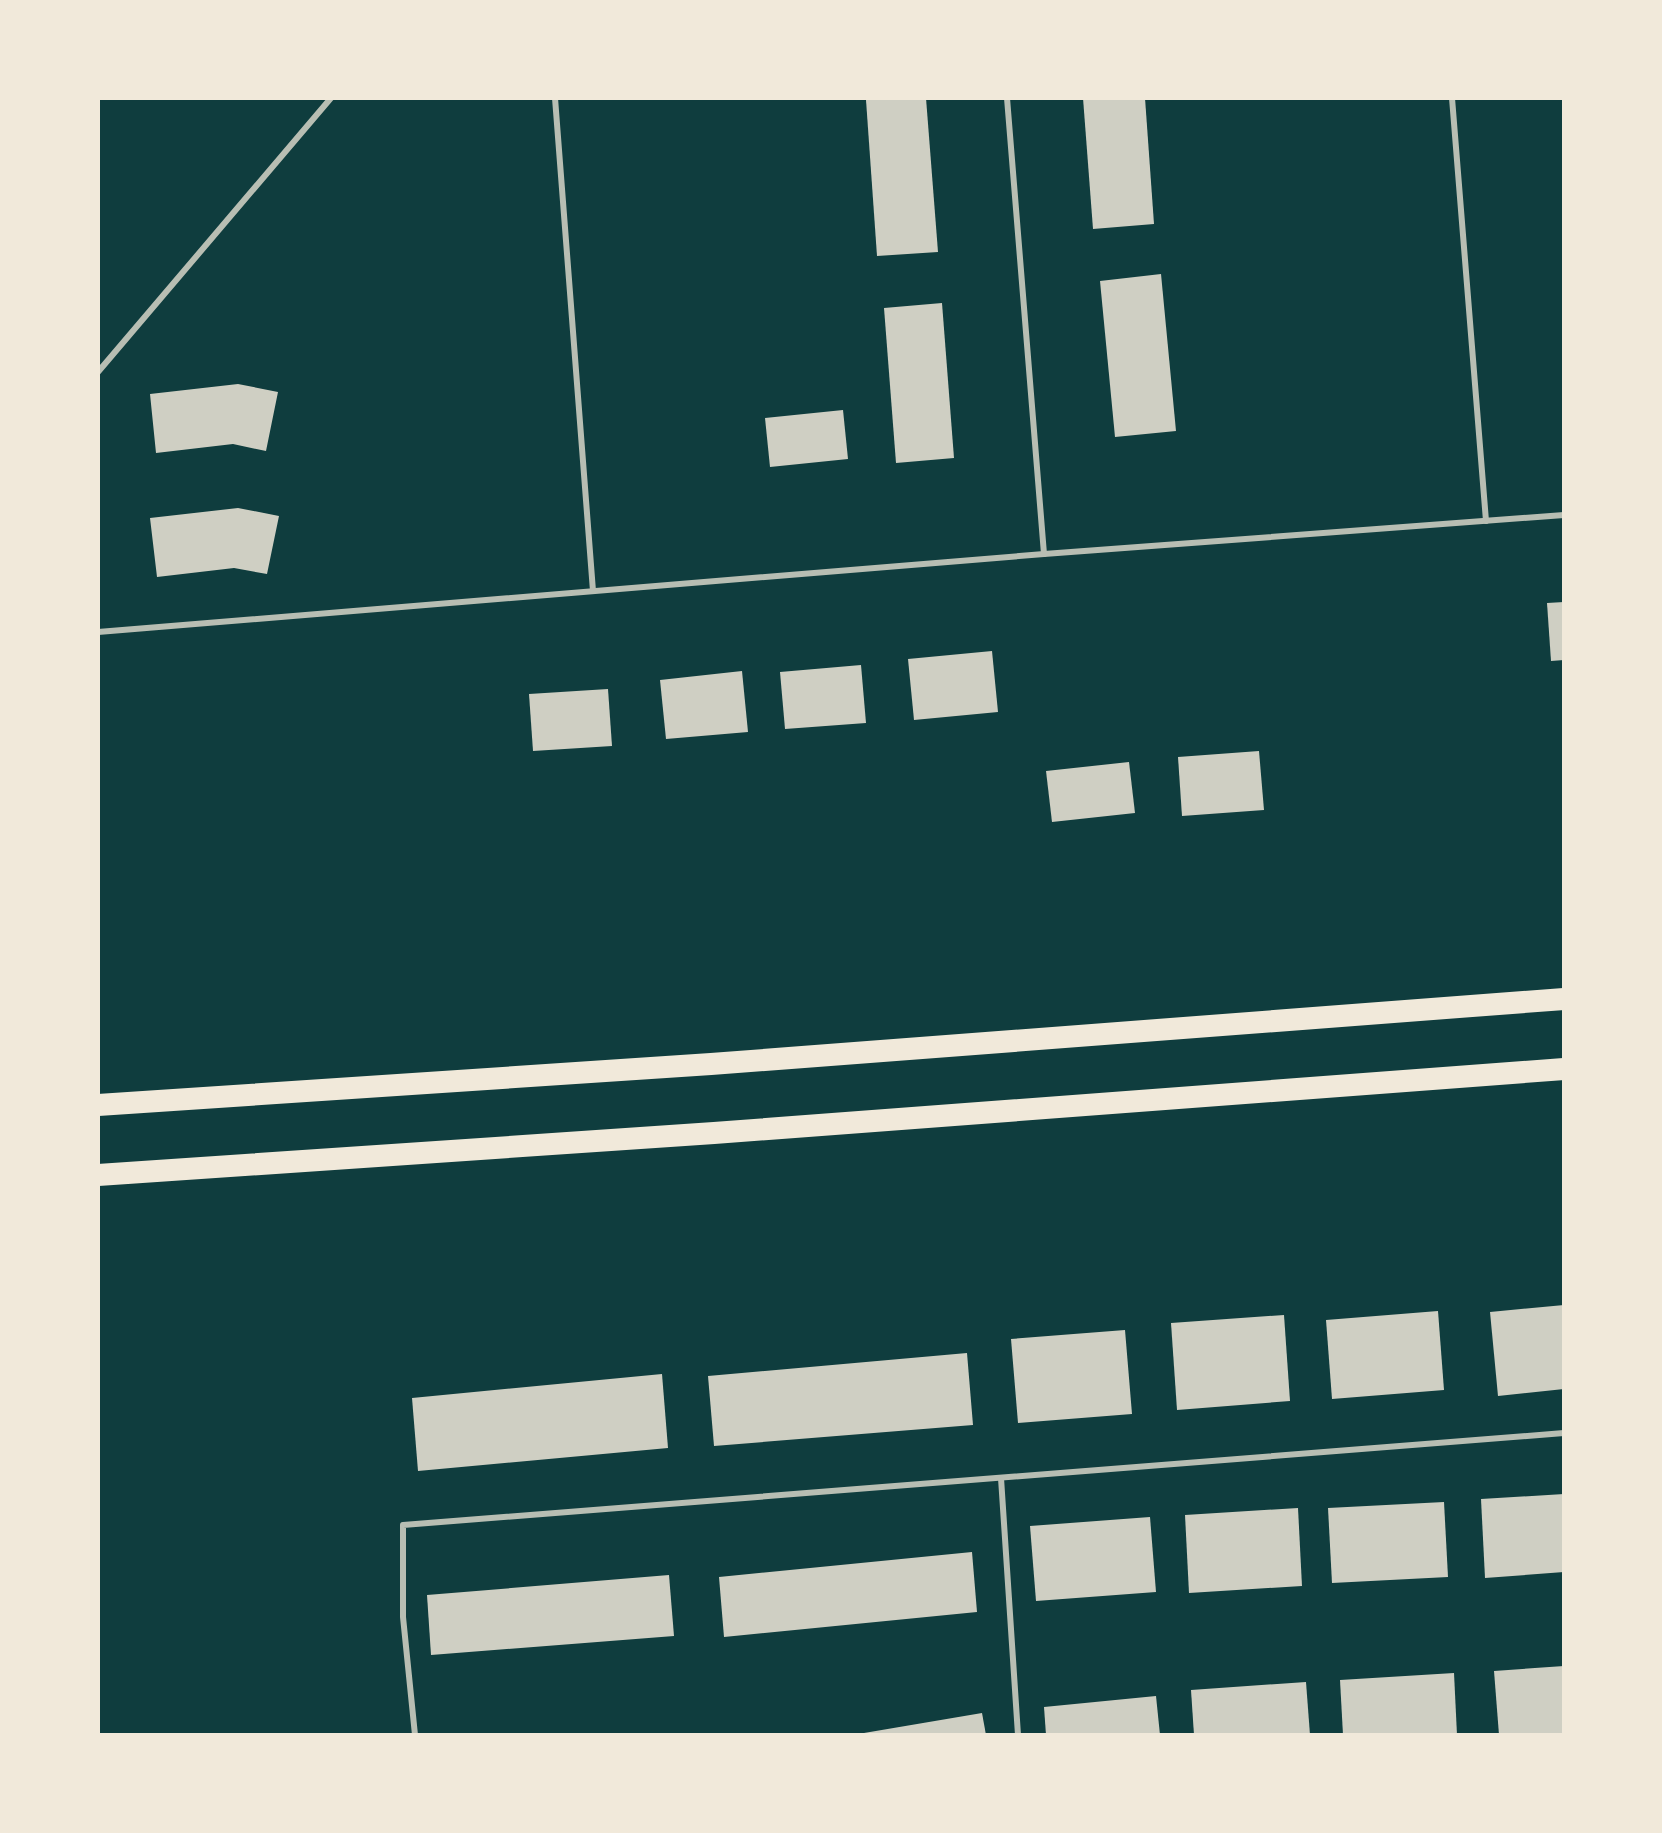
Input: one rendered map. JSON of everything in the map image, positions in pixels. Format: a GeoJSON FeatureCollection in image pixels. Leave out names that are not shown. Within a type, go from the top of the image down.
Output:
{"type":"FeatureCollection","features":[{"type":"Feature","properties":{"kind":"highway"},"geometry":{"type":"LineString","coordinates":[[98,1105],[711,1064],[1564,999]]}},
{"type":"Feature","properties":{"kind":"highway"},"geometry":{"type":"LineString","coordinates":[[98,1175],[730,1132],[1564,1069]]}},
{"type":"Feature","properties":{"kind":"lane"},"geometry":{"type":"LineString","coordinates":[[98,372],[331,98]]}},
{"type":"Feature","properties":{"kind":"lane"},"geometry":{"type":"LineString","coordinates":[[555,98],[593,591]]}},
{"type":"Feature","properties":{"kind":"lane"},"geometry":{"type":"LineString","coordinates":[[1007,98],[1044,554]]}},
{"type":"Feature","properties":{"kind":"lane"},"geometry":{"type":"LineString","coordinates":[[1452,98],[1486,521]]}},
{"type":"Feature","properties":{"kind":"lane"},"geometry":{"type":"LineString","coordinates":[[98,632],[1044,554],[1564,515]]}},
{"type":"Feature","properties":{"kind":"lane"},"geometry":{"type":"LineString","coordinates":[[415,1735],[403,1617],[403,1525],[1564,1433]]}},
{"type":"Feature","properties":{"kind":"lane"},"geometry":{"type":"LineString","coordinates":[[1001,1478],[1018,1735]]}},
{"type":"Feature","properties":{"kind":"building"},"geometry":{"type":"Polygon","coordinates":[[[926,98],[938,252],[877,256],[866,100],[926,98]]]}},
{"type":"Feature","properties":{"kind":"building"},"geometry":{"type":"Polygon","coordinates":[[[1083,98],[1145,98],[1154,224],[1093,229],[1083,98]]]}},
{"type":"Feature","properties":{"kind":"building"},"geometry":{"type":"Polygon","coordinates":[[[1161,274],[1176,431],[1115,437],[1100,281],[1161,274]]]}},
{"type":"Feature","properties":{"kind":"building"},"geometry":{"type":"Polygon","coordinates":[[[942,303],[954,458],[896,463],[884,308],[942,303]]]}},
{"type":"Feature","properties":{"kind":"building"},"geometry":{"type":"Polygon","coordinates":[[[238,384],[278,392],[266,451],[233,444],[156,453],[150,394],[238,384]]]}},
{"type":"Feature","properties":{"kind":"building"},"geometry":{"type":"Polygon","coordinates":[[[843,410],[848,459],[770,467],[765,418],[843,410]]]}},
{"type":"Feature","properties":{"kind":"building"},"geometry":{"type":"Polygon","coordinates":[[[238,508],[279,516],[267,574],[234,568],[157,577],[150,518],[238,508]]]}},
{"type":"Feature","properties":{"kind":"building"},"geometry":{"type":"Polygon","coordinates":[[[1564,602],[1564,660],[1551,661],[1547,603],[1564,602]]]}},
{"type":"Feature","properties":{"kind":"building"},"geometry":{"type":"Polygon","coordinates":[[[992,651],[998,712],[914,720],[908,659],[992,651]]]}},
{"type":"Feature","properties":{"kind":"building"},"geometry":{"type":"Polygon","coordinates":[[[861,665],[866,723],[785,729],[780,672],[861,665]]]}},
{"type":"Feature","properties":{"kind":"building"},"geometry":{"type":"Polygon","coordinates":[[[742,671],[748,732],[666,739],[660,680],[742,671]]]}},
{"type":"Feature","properties":{"kind":"building"},"geometry":{"type":"Polygon","coordinates":[[[608,689],[612,746],[533,751],[529,694],[608,689]]]}},
{"type":"Feature","properties":{"kind":"building"},"geometry":{"type":"Polygon","coordinates":[[[1259,751],[1264,810],[1182,816],[1178,757],[1259,751]]]}},
{"type":"Feature","properties":{"kind":"building"},"geometry":{"type":"Polygon","coordinates":[[[1129,762],[1135,813],[1052,822],[1046,771],[1129,762]]]}},
{"type":"Feature","properties":{"kind":"building"},"geometry":{"type":"Polygon","coordinates":[[[1564,1305],[1564,1389],[1498,1396],[1490,1312],[1564,1305]]]}},
{"type":"Feature","properties":{"kind":"building"},"geometry":{"type":"Polygon","coordinates":[[[1438,1311],[1444,1390],[1332,1399],[1326,1320],[1438,1311]]]}},
{"type":"Feature","properties":{"kind":"building"},"geometry":{"type":"Polygon","coordinates":[[[1284,1315],[1290,1401],[1177,1410],[1171,1323],[1284,1315]]]}},
{"type":"Feature","properties":{"kind":"building"},"geometry":{"type":"Polygon","coordinates":[[[1125,1330],[1132,1414],[1018,1423],[1011,1339],[1125,1330]]]}},
{"type":"Feature","properties":{"kind":"building"},"geometry":{"type":"Polygon","coordinates":[[[967,1353],[973,1425],[714,1446],[708,1376],[967,1353]]]}},
{"type":"Feature","properties":{"kind":"building"},"geometry":{"type":"Polygon","coordinates":[[[662,1374],[668,1448],[418,1471],[412,1398],[662,1374]]]}},
{"type":"Feature","properties":{"kind":"building"},"geometry":{"type":"Polygon","coordinates":[[[1564,1494],[1564,1572],[1485,1578],[1481,1499],[1564,1494]]]}},
{"type":"Feature","properties":{"kind":"building"},"geometry":{"type":"Polygon","coordinates":[[[1444,1502],[1448,1577],[1332,1583],[1328,1508],[1444,1502]]]}},
{"type":"Feature","properties":{"kind":"building"},"geometry":{"type":"Polygon","coordinates":[[[1298,1508],[1302,1586],[1189,1593],[1185,1515],[1298,1508]]]}},
{"type":"Feature","properties":{"kind":"building"},"geometry":{"type":"Polygon","coordinates":[[[1150,1517],[1156,1592],[1036,1601],[1030,1526],[1150,1517]]]}},
{"type":"Feature","properties":{"kind":"building"},"geometry":{"type":"Polygon","coordinates":[[[972,1552],[977,1612],[724,1637],[719,1577],[972,1552]]]}},
{"type":"Feature","properties":{"kind":"building"},"geometry":{"type":"Polygon","coordinates":[[[669,1575],[674,1636],[431,1655],[427,1595],[669,1575]]]}},
{"type":"Feature","properties":{"kind":"building"},"geometry":{"type":"Polygon","coordinates":[[[1564,1666],[1564,1735],[1499,1735],[1494,1671],[1564,1666]]]}},
{"type":"Feature","properties":{"kind":"building"},"geometry":{"type":"Polygon","coordinates":[[[1454,1673],[1457,1735],[1343,1735],[1340,1680],[1454,1673]]]}},
{"type":"Feature","properties":{"kind":"building"},"geometry":{"type":"Polygon","coordinates":[[[1306,1682],[1310,1735],[1194,1735],[1191,1690],[1306,1682]]]}},
{"type":"Feature","properties":{"kind":"building"},"geometry":{"type":"Polygon","coordinates":[[[1156,1696],[1160,1735],[1046,1735],[1044,1707],[1156,1696]]]}},
{"type":"Feature","properties":{"kind":"building"},"geometry":{"type":"Polygon","coordinates":[[[982,1713],[986,1735],[864,1735],[864,1733],[982,1713]]]}}]}
